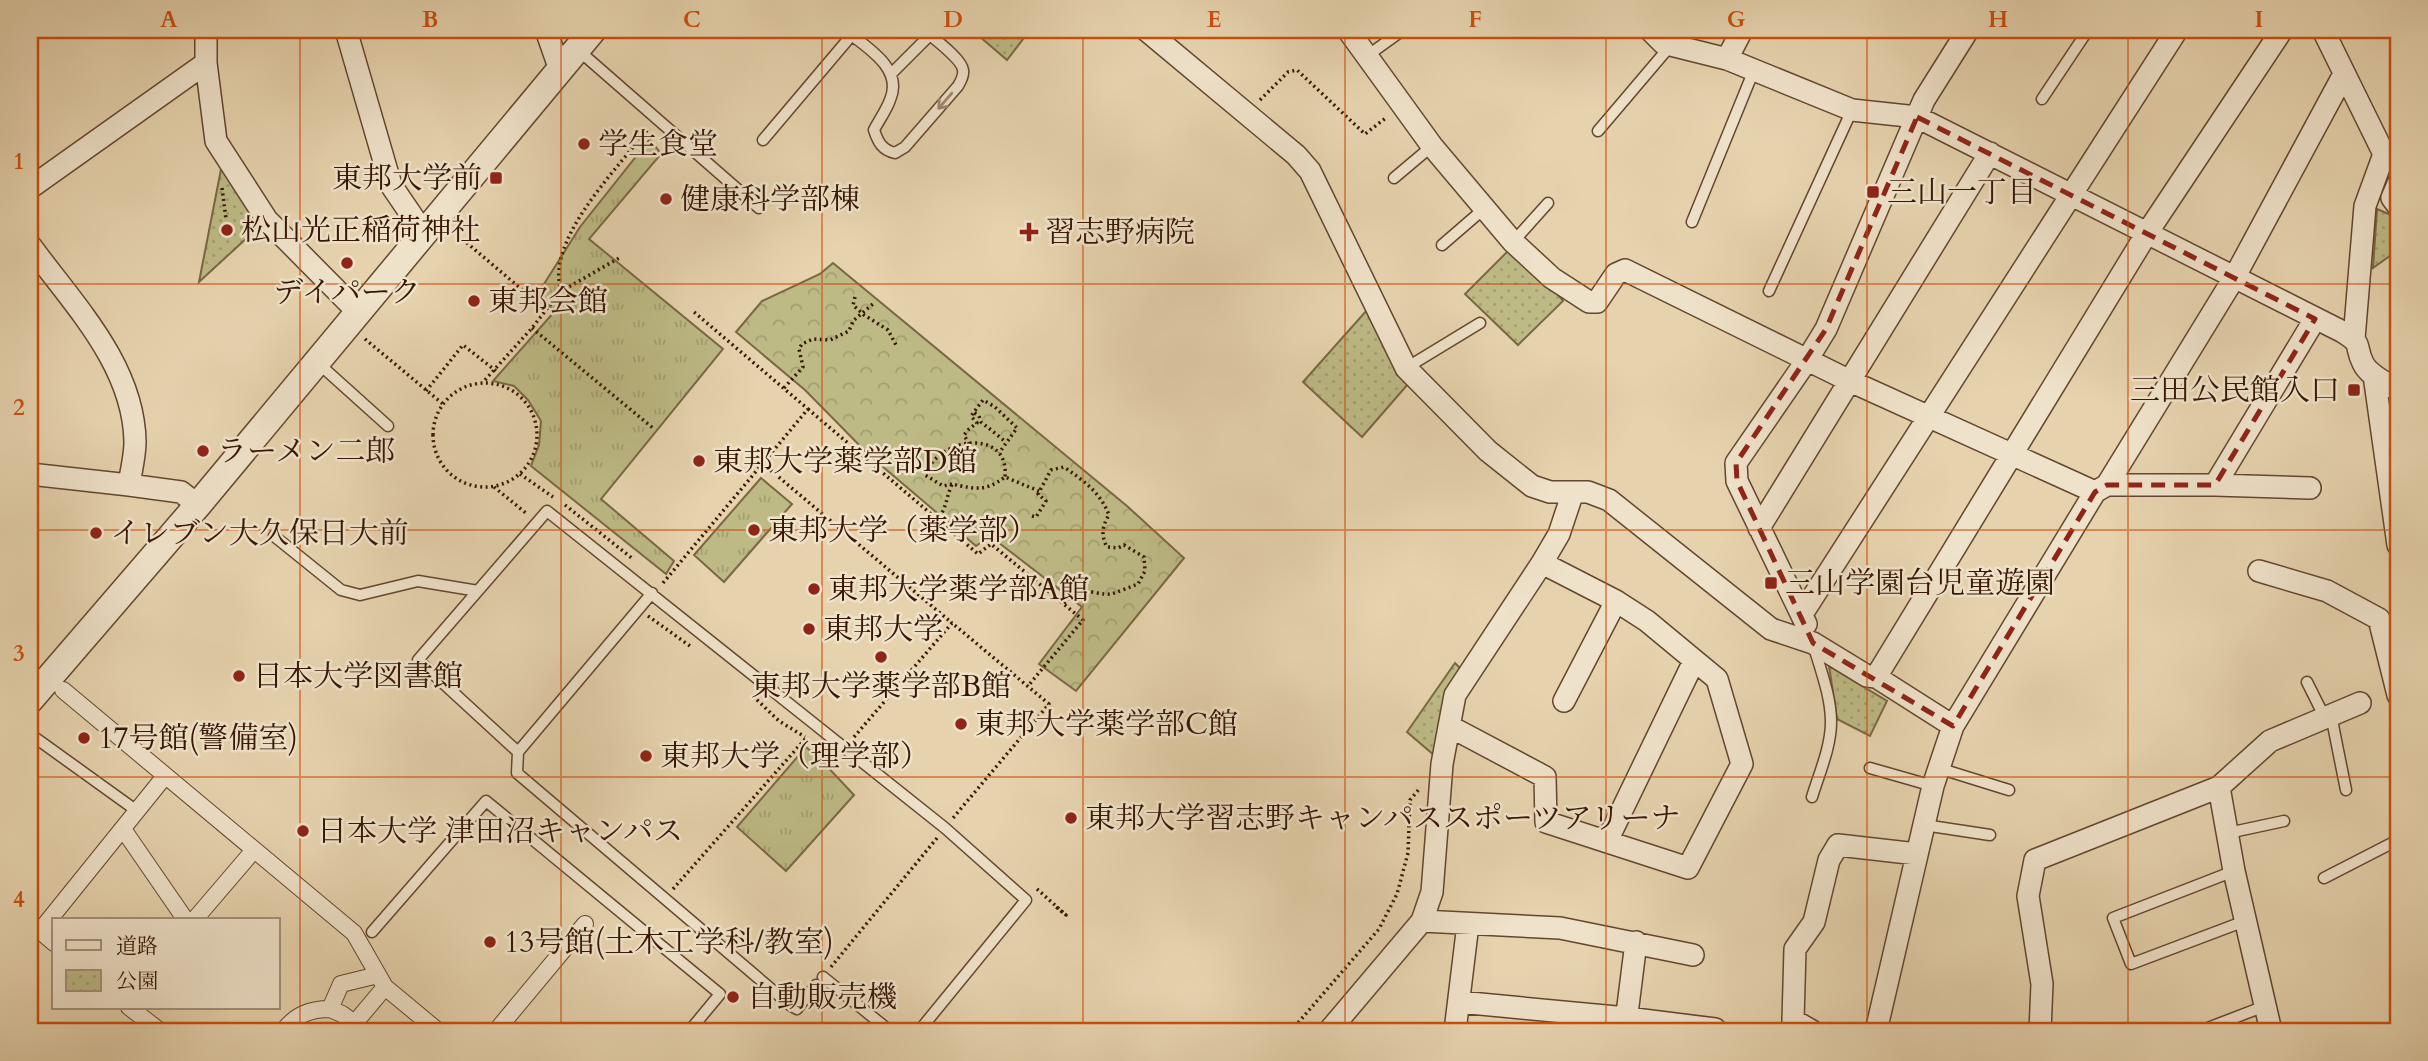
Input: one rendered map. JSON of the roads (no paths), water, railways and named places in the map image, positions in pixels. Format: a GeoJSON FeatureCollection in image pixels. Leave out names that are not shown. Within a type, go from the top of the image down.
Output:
{"type":"FeatureCollection","features":[{"type":"Feature","properties":{"kind":"street"},"geometry":{"type":"LineString","coordinates":[[206,30],[206,63],[216,141],[267,220],[356,312]]}},
{"type":"Feature","properties":{"kind":"street"},"geometry":{"type":"LineString","coordinates":[[346,30],[391,185],[423,232]]}},
{"type":"Feature","properties":{"kind":"street"},"geometry":{"type":"LineString","coordinates":[[546,30],[560,70]]}},
{"type":"Feature","properties":{"kind":"street"},"geometry":{"type":"LineString","coordinates":[[1146,30],[1296,155],[1310,171],[1406,368],[1488,452],[1532,486],[1550,492],[1588,492],[1609,500],[1771,629],[1813,643],[1867,676],[1876,677],[1953,726]]}},
{"type":"Feature","properties":{"kind":"street"},"geometry":{"type":"LineString","coordinates":[[1348,30],[1432,146],[1513,242],[1552,278],[1589,302],[1597,302],[1616,274],[1625,270],[1850,381],[2011,454],[2101,489],[2215,485],[2309,488]]}},
{"type":"Feature","properties":{"kind":"street"},"geometry":{"type":"LineString","coordinates":[[1650,30],[1663,43],[1727,59],[1852,110],[1917,117],[2354,339],[2359,345],[2363,364],[2374,375],[2398,390]]}},
{"type":"Feature","properties":{"kind":"street"},"geometry":{"type":"LineString","coordinates":[[1727,59],[1742,30]]}},
{"type":"Feature","properties":{"kind":"street"},"geometry":{"type":"LineString","coordinates":[[1813,643],[1802,614],[1737,481],[1736,463],[1826,329],[1924,100],[1968,30]]}},
{"type":"Feature","properties":{"kind":"street"},"geometry":{"type":"LineString","coordinates":[[1802,614],[2178,30]]}},
{"type":"Feature","properties":{"kind":"street"},"geometry":{"type":"LineString","coordinates":[[1876,677],[2147,233],[2282,30]]}},
{"type":"Feature","properties":{"kind":"street"},"geometry":{"type":"LineString","coordinates":[[2323,30],[2384,154],[2365,206],[2354,339]]}},
{"type":"Feature","properties":{"kind":"street"},"geometry":{"type":"LineString","coordinates":[[30,700],[198,505],[315,361],[585,40]]}},
{"type":"Feature","properties":{"kind":"street"},"geometry":{"type":"LineString","coordinates":[[30,188],[206,63]]}},
{"type":"Feature","properties":{"kind":"street"},"geometry":{"type":"LineString","coordinates":[[1876,1031],[1935,777],[1953,726],[2234,278],[2344,74]]}},
{"type":"Feature","properties":{"kind":"street"},"geometry":{"type":"LineString","coordinates":[[1759,528],[1990,153]]}},
{"type":"Feature","properties":{"kind":"street"},"geometry":{"type":"LineString","coordinates":[[2398,184],[2392,198],[2398,206]]}},
{"type":"Feature","properties":{"kind":"street"},"geometry":{"type":"LineString","coordinates":[[30,245],[112,356],[124,384],[135,443],[129,485]]}},
{"type":"Feature","properties":{"kind":"street"},"geometry":{"type":"LineString","coordinates":[[2215,485],[2315,319]]}},
{"type":"Feature","properties":{"kind":"street"},"geometry":{"type":"LineString","coordinates":[[2374,375],[2398,545]]}},
{"type":"Feature","properties":{"kind":"street"},"geometry":{"type":"LineString","coordinates":[[30,474],[181,492],[198,505]]}},
{"type":"Feature","properties":{"kind":"street"},"geometry":{"type":"LineString","coordinates":[[1329,1031],[1422,921],[1432,892],[1442,764],[1455,695],[1559,534],[1573,492]]}},
{"type":"Feature","properties":{"kind":"street"},"geometry":{"type":"LineString","coordinates":[[1449,726],[1545,777],[1546,822],[1688,868],[1742,764],[1717,679],[1647,621],[1616,601],[1542,563]]}},
{"type":"Feature","properties":{"kind":"street"},"geometry":{"type":"LineString","coordinates":[[2259,571],[2327,590],[2379,620],[2398,695]]}},
{"type":"Feature","properties":{"kind":"street"},"geometry":{"type":"LineString","coordinates":[[1564,701],[1616,601]]}},
{"type":"Feature","properties":{"kind":"street"},"geometry":{"type":"LineString","coordinates":[[1606,841],[1695,661]]}},
{"type":"Feature","properties":{"kind":"street"},"geometry":{"type":"LineString","coordinates":[[63,690],[354,933],[382,981],[438,1031]]}},
{"type":"Feature","properties":{"kind":"street"},"geometry":{"type":"LineString","coordinates":[[2040,1031],[2041,971],[2028,897],[2035,860],[2220,787],[2270,741],[2360,702]]}},
{"type":"Feature","properties":{"kind":"street"},"geometry":{"type":"LineString","coordinates":[[52,941],[40,931],[165,776]]}},
{"type":"Feature","properties":{"kind":"street"},"geometry":{"type":"LineString","coordinates":[[2220,787],[2234,871],[2271,1031]]}},
{"type":"Feature","properties":{"kind":"street"},"geometry":{"type":"LineString","coordinates":[[123,829],[184,918]]}},
{"type":"Feature","properties":{"kind":"street"},"geometry":{"type":"LineString","coordinates":[[1812,1031],[1793,1020],[1795,949],[1814,922],[1829,860],[1838,845],[1917,854]]}},
{"type":"Feature","properties":{"kind":"street"},"geometry":{"type":"LineString","coordinates":[[196,918],[254,850]]}},
{"type":"Feature","properties":{"kind":"street"},"geometry":{"type":"LineString","coordinates":[[1422,921],[1560,928],[1693,955]]}},
{"type":"Feature","properties":{"kind":"street"},"geometry":{"type":"LineString","coordinates":[[496,1031],[585,924]]}},
{"type":"Feature","properties":{"kind":"street"},"geometry":{"type":"LineString","coordinates":[[1455,1031],[1468,924]]}},
{"type":"Feature","properties":{"kind":"street"},"geometry":{"type":"LineString","coordinates":[[1626,1025],[1636,942]]}},
{"type":"Feature","properties":{"kind":"street"},"geometry":{"type":"LineString","coordinates":[[330,1009],[341,984],[382,981]]}},
{"type":"Feature","properties":{"kind":"street"},"geometry":{"type":"LineString","coordinates":[[348,1031],[382,981]]}},
{"type":"Feature","properties":{"kind":"street"},"geometry":{"type":"LineString","coordinates":[[1458,1002],[1539,1021],[1715,1030]]}},
{"type":"Feature","properties":{"kind":"street"},"geometry":{"type":"LineString","coordinates":[[132,1009],[160,1031]]}},
{"type":"Feature","properties":{"kind":"street"},"geometry":{"type":"LineString","coordinates":[[283,1031],[307,1011],[330,1009],[342,1014],[365,1031]]}},
{"type":"Feature","properties":{"kind":"lane"},"geometry":{"type":"LineString","coordinates":[[1367,56],[1403,30]]}},
{"type":"Feature","properties":{"kind":"lane"},"geometry":{"type":"LineString","coordinates":[[2042,99],[2088,30]]}},
{"type":"Feature","properties":{"kind":"lane"},"geometry":{"type":"LineString","coordinates":[[763,140],[851,31],[884,62],[891,74],[894,85],[891,99],[874,130],[878,142],[887,151],[895,153],[905,147],[958,86],[964,69],[927,32],[891,74]]}},
{"type":"Feature","properties":{"kind":"lane"},"geometry":{"type":"LineString","coordinates":[[585,40],[760,208]]}},
{"type":"Feature","properties":{"kind":"lane"},"geometry":{"type":"LineString","coordinates":[[1598,131],[1671,45]]}},
{"type":"Feature","properties":{"kind":"lane"},"geometry":{"type":"LineString","coordinates":[[1692,222],[1754,70]]}},
{"type":"Feature","properties":{"kind":"lane"},"geometry":{"type":"LineString","coordinates":[[1769,291],[1852,110]]}},
{"type":"Feature","properties":{"kind":"lane"},"geometry":{"type":"LineString","coordinates":[[1394,178],[1432,146]]}},
{"type":"Feature","properties":{"kind":"lane"},"geometry":{"type":"LineString","coordinates":[[1513,242],[1548,203]]}},
{"type":"Feature","properties":{"kind":"lane"},"geometry":{"type":"LineString","coordinates":[[1442,245],[1486,207]]}},
{"type":"Feature","properties":{"kind":"lane"},"geometry":{"type":"LineString","coordinates":[[1406,368],[1480,323]]}},
{"type":"Feature","properties":{"kind":"lane"},"geometry":{"type":"LineString","coordinates":[[315,361],[388,426]]}},
{"type":"Feature","properties":{"kind":"lane"},"geometry":{"type":"LineString","coordinates":[[518,752],[418,660],[547,511],[945,828],[1026,900],[919,1031]]}},
{"type":"Feature","properties":{"kind":"lane"},"geometry":{"type":"LineString","coordinates":[[274,536],[341,590],[360,595],[418,581],[478,590]]}},
{"type":"Feature","properties":{"kind":"lane"},"geometry":{"type":"LineString","coordinates":[[652,593],[518,752],[517,773],[797,1009],[819,981],[890,1031]]}},
{"type":"Feature","properties":{"kind":"lane"},"geometry":{"type":"LineString","coordinates":[[1812,797],[1831,721],[1829,697],[1813,643]]}},
{"type":"Feature","properties":{"kind":"lane"},"geometry":{"type":"LineString","coordinates":[[2307,682],[2328,716],[2346,790]]}},
{"type":"Feature","properties":{"kind":"lane"},"geometry":{"type":"LineString","coordinates":[[30,734],[137,811]]}},
{"type":"Feature","properties":{"kind":"lane"},"geometry":{"type":"LineString","coordinates":[[1870,768],[2009,790]]}},
{"type":"Feature","properties":{"kind":"lane"},"geometry":{"type":"LineString","coordinates":[[372,932],[486,801],[720,994],[691,1029],[694,1031]]}},
{"type":"Feature","properties":{"kind":"lane"},"geometry":{"type":"LineString","coordinates":[[2228,833],[2284,821]]}},
{"type":"Feature","properties":{"kind":"lane"},"geometry":{"type":"LineString","coordinates":[[1924,825],[1990,835]]}},
{"type":"Feature","properties":{"kind":"lane"},"geometry":{"type":"LineString","coordinates":[[2324,877],[2398,840]]}},
{"type":"Feature","properties":{"kind":"lane"},"geometry":{"type":"LineString","coordinates":[[2234,871],[2113,918],[2131,964],[2245,921]]}},
{"type":"Feature","properties":{"kind":"lane"},"geometry":{"type":"LineString","coordinates":[[2200,1031],[2265,1006]]}},
{"type":"Feature","properties":{"kind":"place","name":"学生食堂"},"geometry":{"type":"Point","coordinates":[584,144]}},
{"type":"Feature","properties":{"kind":"place","name":"東邦大学前"},"geometry":{"type":"Point","coordinates":[496,178]}},
{"type":"Feature","properties":{"kind":"place","name":"三山一丁目"},"geometry":{"type":"Point","coordinates":[1873,192]}},
{"type":"Feature","properties":{"kind":"place","name":"健康科学部棟"},"geometry":{"type":"Point","coordinates":[666,199]}},
{"type":"Feature","properties":{"kind":"place","name":"松山光正稲荷神社"},"geometry":{"type":"Point","coordinates":[227,230]}},
{"type":"Feature","properties":{"kind":"place","name":"習志野病院"},"geometry":{"type":"Point","coordinates":[1029,232]}},
{"type":"Feature","properties":{"kind":"place","name":"デイパーク"},"geometry":{"type":"Point","coordinates":[347,263]}},
{"type":"Feature","properties":{"kind":"place","name":"東邦会館"},"geometry":{"type":"Point","coordinates":[474,301]}},
{"type":"Feature","properties":{"kind":"place","name":"三田公民館入口"},"geometry":{"type":"Point","coordinates":[2354,390]}},
{"type":"Feature","properties":{"kind":"place","name":"ラーメン二郎"},"geometry":{"type":"Point","coordinates":[203,451]}},
{"type":"Feature","properties":{"kind":"place","name":"東邦大学薬学部D館"},"geometry":{"type":"Point","coordinates":[699,461]}},
{"type":"Feature","properties":{"kind":"place","name":"東邦大学（薬学部）"},"geometry":{"type":"Point","coordinates":[754,530]}},
{"type":"Feature","properties":{"kind":"place","name":"イレブン大久保日大前"},"geometry":{"type":"Point","coordinates":[96,533]}},
{"type":"Feature","properties":{"kind":"place","name":"三山学園台児童遊園"},"geometry":{"type":"Point","coordinates":[1771,583]}},
{"type":"Feature","properties":{"kind":"place","name":"東邦大学薬学部A館"},"geometry":{"type":"Point","coordinates":[814,589]}},
{"type":"Feature","properties":{"kind":"place","name":"東邦大学"},"geometry":{"type":"Point","coordinates":[809,629]}},
{"type":"Feature","properties":{"kind":"place","name":"東邦大学薬学部B館"},"geometry":{"type":"Point","coordinates":[881,657]}},
{"type":"Feature","properties":{"kind":"place","name":"日本大学図書館"},"geometry":{"type":"Point","coordinates":[239,676]}},
{"type":"Feature","properties":{"kind":"place","name":"東邦大学薬学部C館"},"geometry":{"type":"Point","coordinates":[961,724]}},
{"type":"Feature","properties":{"kind":"place","name":"17号館(警備室)"},"geometry":{"type":"Point","coordinates":[84,738]}},
{"type":"Feature","properties":{"kind":"place","name":"東邦大学（理学部）"},"geometry":{"type":"Point","coordinates":[646,756]}},
{"type":"Feature","properties":{"kind":"place","name":"東邦大学習志野キャンパススポーツアリーナ"},"geometry":{"type":"Point","coordinates":[1071,818]}},
{"type":"Feature","properties":{"kind":"place","name":"日本大学 津田沼キャンパス"},"geometry":{"type":"Point","coordinates":[303,831]}},
{"type":"Feature","properties":{"kind":"place","name":"13号館(土木工学科/教室)"},"geometry":{"type":"Point","coordinates":[490,942]}},
{"type":"Feature","properties":{"kind":"place","name":"自動販売機"},"geometry":{"type":"Point","coordinates":[733,997]}}]}
